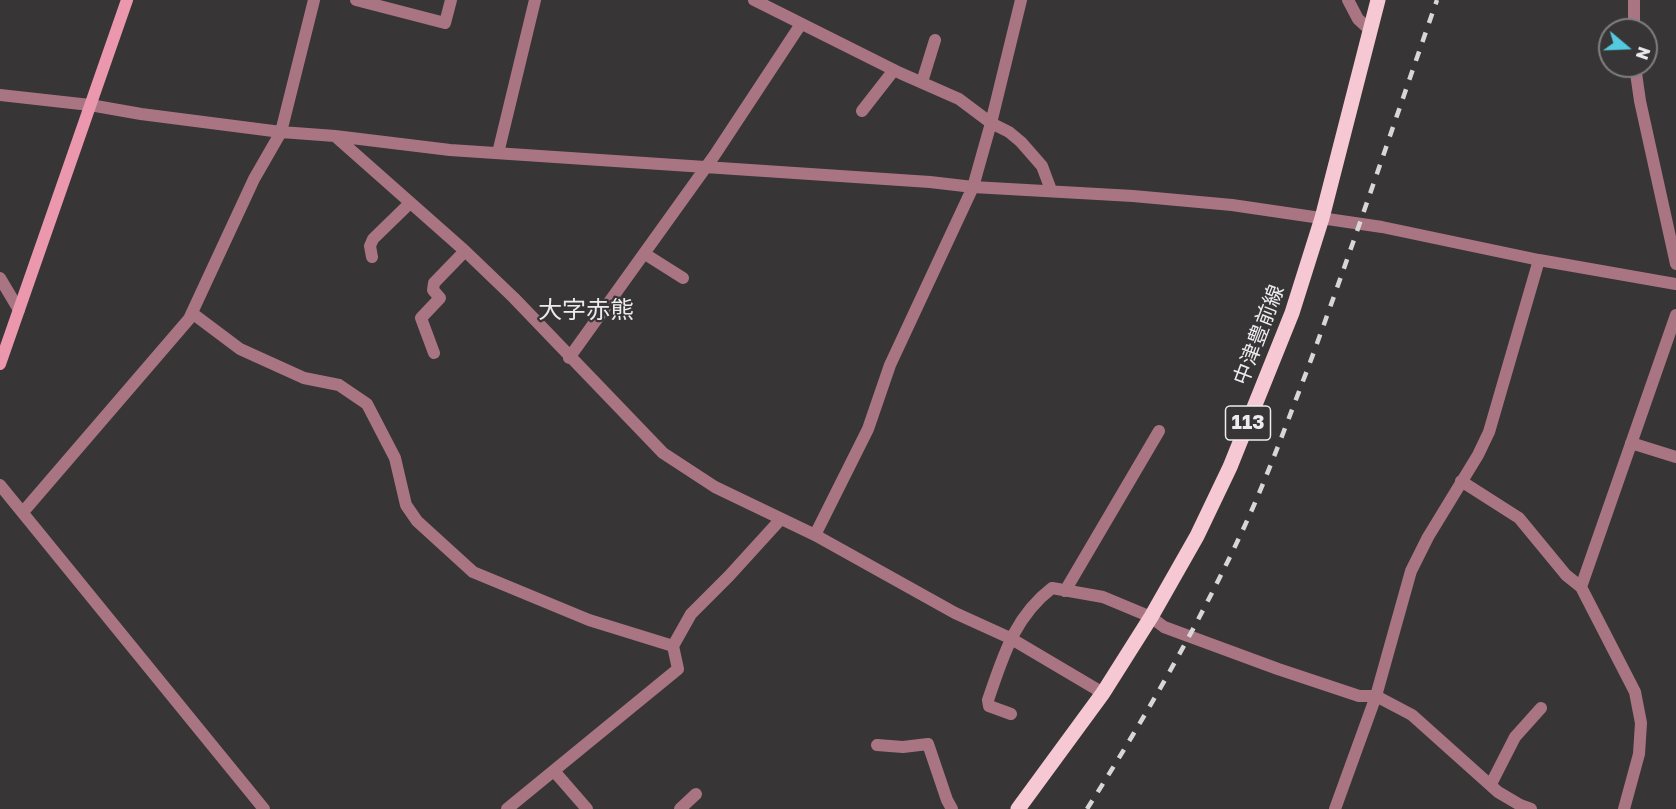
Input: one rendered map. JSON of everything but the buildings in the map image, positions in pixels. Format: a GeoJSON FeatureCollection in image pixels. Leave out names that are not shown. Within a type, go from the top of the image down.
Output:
{"type":"FeatureCollection","features":[{"type":"Feature","properties":{"kind":"main road","name":"中津豊前線"},"geometry":{"type":"LineString","coordinates":[[1017,809],[1103,693],[1151,617],[1197,536],[1230,467],[1292,313],[1322,218],[1378,0]]}},
{"type":"Feature","properties":{"kind":"street"},"geometry":{"type":"LineString","coordinates":[[0,364],[127,0]]}},
{"type":"Feature","properties":{"kind":"street"},"geometry":{"type":"LineString","coordinates":[[23,512],[189,319],[254,179],[281,132],[314,0]]}},
{"type":"Feature","properties":{"kind":"street"},"geometry":{"type":"LineString","coordinates":[[362,1],[445,23],[451,0]]}},
{"type":"Feature","properties":{"kind":"street"},"geometry":{"type":"LineString","coordinates":[[498,153],[535,0]]}},
{"type":"Feature","properties":{"kind":"street"},"geometry":{"type":"LineString","coordinates":[[754,0],[894,70],[959,99],[991,123],[1009,132],[1033,154],[1042,166],[1051,190]]}},
{"type":"Feature","properties":{"kind":"street"},"geometry":{"type":"LineString","coordinates":[[815,535],[868,429],[890,365],[973,187],[1021,0]]}},
{"type":"Feature","properties":{"kind":"street"},"geometry":{"type":"LineString","coordinates":[[1348,0],[1358,19],[1370,30]]}},
{"type":"Feature","properties":{"kind":"street"},"geometry":{"type":"LineString","coordinates":[[1634,0],[1634,18]]}},
{"type":"Feature","properties":{"kind":"street"},"geometry":{"type":"LineString","coordinates":[[569,358],[645,254],[801,24]]}},
{"type":"Feature","properties":{"kind":"street"},"geometry":{"type":"LineString","coordinates":[[922,82],[935,40]]}},
{"type":"Feature","properties":{"kind":"street"},"geometry":{"type":"LineString","coordinates":[[862,111],[894,70]]}},
{"type":"Feature","properties":{"kind":"street"},"geometry":{"type":"LineString","coordinates":[[1637,78],[1676,264]]}},
{"type":"Feature","properties":{"kind":"street"},"geometry":{"type":"LineString","coordinates":[[0,95],[90,105],[281,132],[450,150],[930,182],[973,187],[1051,190],[1232,205],[1382,227],[1539,260],[1676,284]]}},
{"type":"Feature","properties":{"kind":"street"},"geometry":{"type":"LineString","coordinates":[[335,136],[465,251],[514,298],[569,358],[663,453],[714,487],[815,535],[955,613],[1010,638],[1103,693]]}},
{"type":"Feature","properties":{"kind":"street"},"geometry":{"type":"LineString","coordinates":[[372,257],[370,246],[373,239],[411,203]]}},
{"type":"Feature","properties":{"kind":"street"},"geometry":{"type":"LineString","coordinates":[[434,353],[421,318],[440,298],[433,290],[434,283],[465,251]]}},
{"type":"Feature","properties":{"kind":"street"},"geometry":{"type":"LineString","coordinates":[[645,254],[683,278]]}},
{"type":"Feature","properties":{"kind":"street"},"geometry":{"type":"LineString","coordinates":[[1335,809],[1376,696],[1411,571],[1428,537],[1490,432],[1539,260]]}},
{"type":"Feature","properties":{"kind":"street"},"geometry":{"type":"LineString","coordinates":[[0,278],[19,310]]}},
{"type":"Feature","properties":{"kind":"street"},"geometry":{"type":"LineString","coordinates":[[192,313],[240,349],[304,378],[339,385],[367,404],[395,458],[406,505],[417,521],[473,572],[589,620],[673,646]]}},
{"type":"Feature","properties":{"kind":"street"},"geometry":{"type":"LineString","coordinates":[[1581,587],[1676,315]]}},
{"type":"Feature","properties":{"kind":"street"},"geometry":{"type":"LineString","coordinates":[[1065,591],[1159,431]]}},
{"type":"Feature","properties":{"kind":"street"},"geometry":{"type":"LineString","coordinates":[[1631,443],[1676,457]]}},
{"type":"Feature","properties":{"kind":"street"},"geometry":{"type":"LineString","coordinates":[[1461,481],[1519,518],[1566,575],[1581,587],[1635,692],[1641,723],[1639,754],[1624,809]]}},
{"type":"Feature","properties":{"kind":"street"},"geometry":{"type":"LineString","coordinates":[[0,484],[264,809]]}},
{"type":"Feature","properties":{"kind":"street"},"geometry":{"type":"LineString","coordinates":[[507,809],[678,669],[673,646],[691,614],[780,520]]}},
{"type":"Feature","properties":{"kind":"street"},"geometry":{"type":"LineString","coordinates":[[1011,714],[989,706],[988,700],[1010,638],[1037,599],[1052,588],[1103,597],[1151,617],[1164,627],[1278,669],[1359,696],[1376,696],[1412,715],[1498,792],[1526,808]]}},
{"type":"Feature","properties":{"kind":"street"},"geometry":{"type":"LineString","coordinates":[[1491,784],[1515,737],[1541,708]]}},
{"type":"Feature","properties":{"kind":"street"},"geometry":{"type":"LineString","coordinates":[[877,745],[903,747],[928,744],[946,800],[952,809]]}},
{"type":"Feature","properties":{"kind":"street"},"geometry":{"type":"LineString","coordinates":[[554,771],[587,809]]}},
{"type":"Feature","properties":{"kind":"street"},"geometry":{"type":"LineString","coordinates":[[680,809],[696,794]]}},
{"type":"Feature","properties":{"kind":"railway"},"geometry":{"type":"LineString","coordinates":[[1087,809],[1187,641],[1258,495],[1325,322],[1437,0]]}},
{"type":"Feature","properties":{"kind":"district","name":"大字赤熊"},"geometry":{"type":"Point","coordinates":[586,310]}}]}
